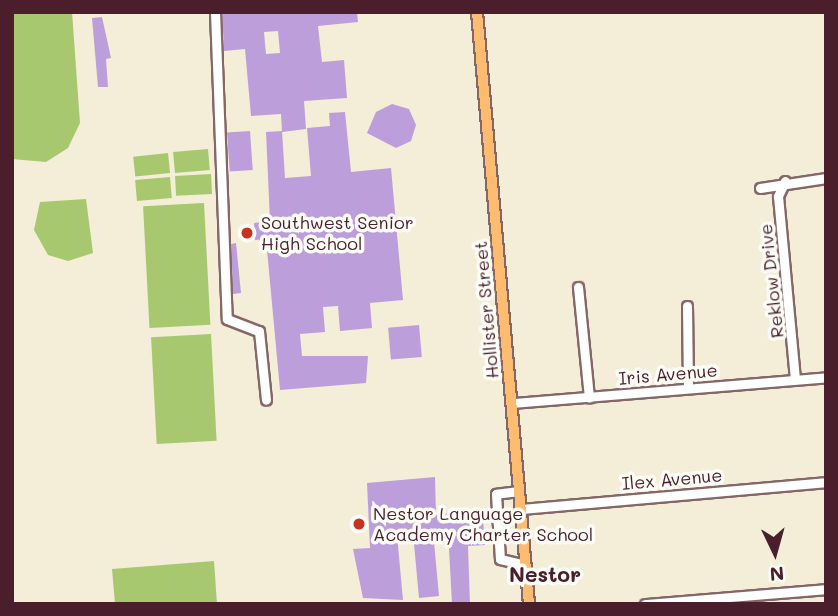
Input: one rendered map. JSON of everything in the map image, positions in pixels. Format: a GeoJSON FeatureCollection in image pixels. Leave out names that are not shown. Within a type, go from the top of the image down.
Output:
{"type":"FeatureCollection","features":[{"type":"Feature","properties":{"kind":"main road","name":"Hollister Street"},"geometry":{"type":"LineString","coordinates":[[477,12],[529,604]]}},
{"type":"Feature","properties":{"kind":"street"},"geometry":{"type":"LineString","coordinates":[[215,12],[227,318],[259,331],[266,400]]}},
{"type":"Feature","properties":{"kind":"street"},"geometry":{"type":"LineString","coordinates":[[760,188],[785,181],[826,178]]}},
{"type":"Feature","properties":{"kind":"street","name":"Reklow Drive"},"geometry":{"type":"LineString","coordinates":[[785,181],[778,196],[795,379]]}},
{"type":"Feature","properties":{"kind":"street"},"geometry":{"type":"LineString","coordinates":[[578,287],[589,397]]}},
{"type":"Feature","properties":{"kind":"street"},"geometry":{"type":"LineString","coordinates":[[687,306],[688,388]]}},
{"type":"Feature","properties":{"kind":"street","name":"Iris Avenue"},"geometry":{"type":"LineString","coordinates":[[513,402],[826,377]]}},
{"type":"Feature","properties":{"kind":"street","name":"Ilex Avenue"},"geometry":{"type":"LineString","coordinates":[[520,509],[826,482]]}},
{"type":"Feature","properties":{"kind":"street"},"geometry":{"type":"LineString","coordinates":[[519,491],[496,494],[500,559],[526,565]]}},
{"type":"Feature","properties":{"kind":"street"},"geometry":{"type":"LineString","coordinates":[[645,604],[826,589]]}},
{"type":"Feature","properties":{"kind":"green space"},"geometry":{"type":"Polygon","coordinates":[[[12,12],[72,12],[80,123],[68,148],[46,162],[12,159],[12,12]]]}},
{"type":"Feature","properties":{"kind":"green space"},"geometry":{"type":"Polygon","coordinates":[[[208,149],[210,170],[175,173],[173,152],[208,149]]]}},
{"type":"Feature","properties":{"kind":"green space"},"geometry":{"type":"Polygon","coordinates":[[[168,153],[170,173],[135,177],[133,157],[168,153]]]}},
{"type":"Feature","properties":{"kind":"green space"},"geometry":{"type":"Polygon","coordinates":[[[211,174],[212,194],[176,196],[175,176],[211,174]]]}},
{"type":"Feature","properties":{"kind":"green space"},"geometry":{"type":"Polygon","coordinates":[[[170,177],[172,198],[137,201],[135,180],[170,177]]]}},
{"type":"Feature","properties":{"kind":"green space"},"geometry":{"type":"Polygon","coordinates":[[[86,199],[93,253],[68,261],[48,255],[34,230],[40,202],[86,199]]]}},
{"type":"Feature","properties":{"kind":"green space"},"geometry":{"type":"Polygon","coordinates":[[[204,203],[210,325],[149,328],[143,206],[204,203]]]}},
{"type":"Feature","properties":{"kind":"green space"},"geometry":{"type":"Polygon","coordinates":[[[211,334],[217,441],[157,444],[151,337],[211,334]]]}},
{"type":"Feature","properties":{"kind":"green space"},"geometry":{"type":"Polygon","coordinates":[[[214,561],[217,604],[115,604],[112,569],[214,561]]]}},
{"type":"Feature","properties":{"kind":"building"},"geometry":{"type":"Polygon","coordinates":[[[222,12],[357,12],[358,22],[318,26],[322,62],[344,60],[347,98],[304,101],[306,129],[282,132],[281,114],[251,116],[245,49],[224,51],[222,12]],[[278,31],[264,32],[266,54],[280,53],[278,31]]]}},
{"type":"Feature","properties":{"kind":"building"},"geometry":{"type":"Polygon","coordinates":[[[102,17],[111,58],[106,59],[108,87],[98,87],[92,18],[102,17]]]}},
{"type":"Feature","properties":{"kind":"building"},"geometry":{"type":"Polygon","coordinates":[[[392,104],[409,109],[416,125],[411,141],[396,148],[367,133],[376,112],[392,104]]]}},
{"type":"Feature","properties":{"kind":"building"},"geometry":{"type":"Polygon","coordinates":[[[345,112],[351,172],[391,168],[403,300],[370,303],[372,328],[340,331],[338,306],[323,307],[325,332],[300,334],[302,356],[368,356],[366,383],[280,390],[266,239],[255,240],[254,223],[270,221],[266,132],[282,131],[285,178],[311,176],[307,128],[330,126],[329,113],[345,112]]]}},
{"type":"Feature","properties":{"kind":"building"},"geometry":{"type":"Polygon","coordinates":[[[250,131],[253,170],[230,172],[227,133],[250,131]]]}},
{"type":"Feature","properties":{"kind":"building"},"geometry":{"type":"Polygon","coordinates":[[[236,243],[241,293],[233,294],[231,244],[236,243]]]}},
{"type":"Feature","properties":{"kind":"building"},"geometry":{"type":"Polygon","coordinates":[[[419,325],[422,357],[391,360],[388,328],[419,325]]]}},
{"type":"Feature","properties":{"kind":"building"},"geometry":{"type":"Polygon","coordinates":[[[435,477],[436,515],[482,508],[485,545],[468,546],[470,604],[452,604],[448,530],[433,531],[439,596],[419,598],[413,533],[397,535],[403,600],[363,598],[353,549],[370,548],[367,483],[435,477]]]}},
{"type":"Feature","properties":{"kind":"place","name":"Southwest Senior High School"},"geometry":{"type":"Point","coordinates":[247,233]}},
{"type":"Feature","properties":{"kind":"place","name":"Nestor Language Academy Charter School"},"geometry":{"type":"Point","coordinates":[359,524]}},
{"type":"Feature","properties":{"kind":"district","name":"Nestor"},"geometry":{"type":"Point","coordinates":[545,574]}}]}
